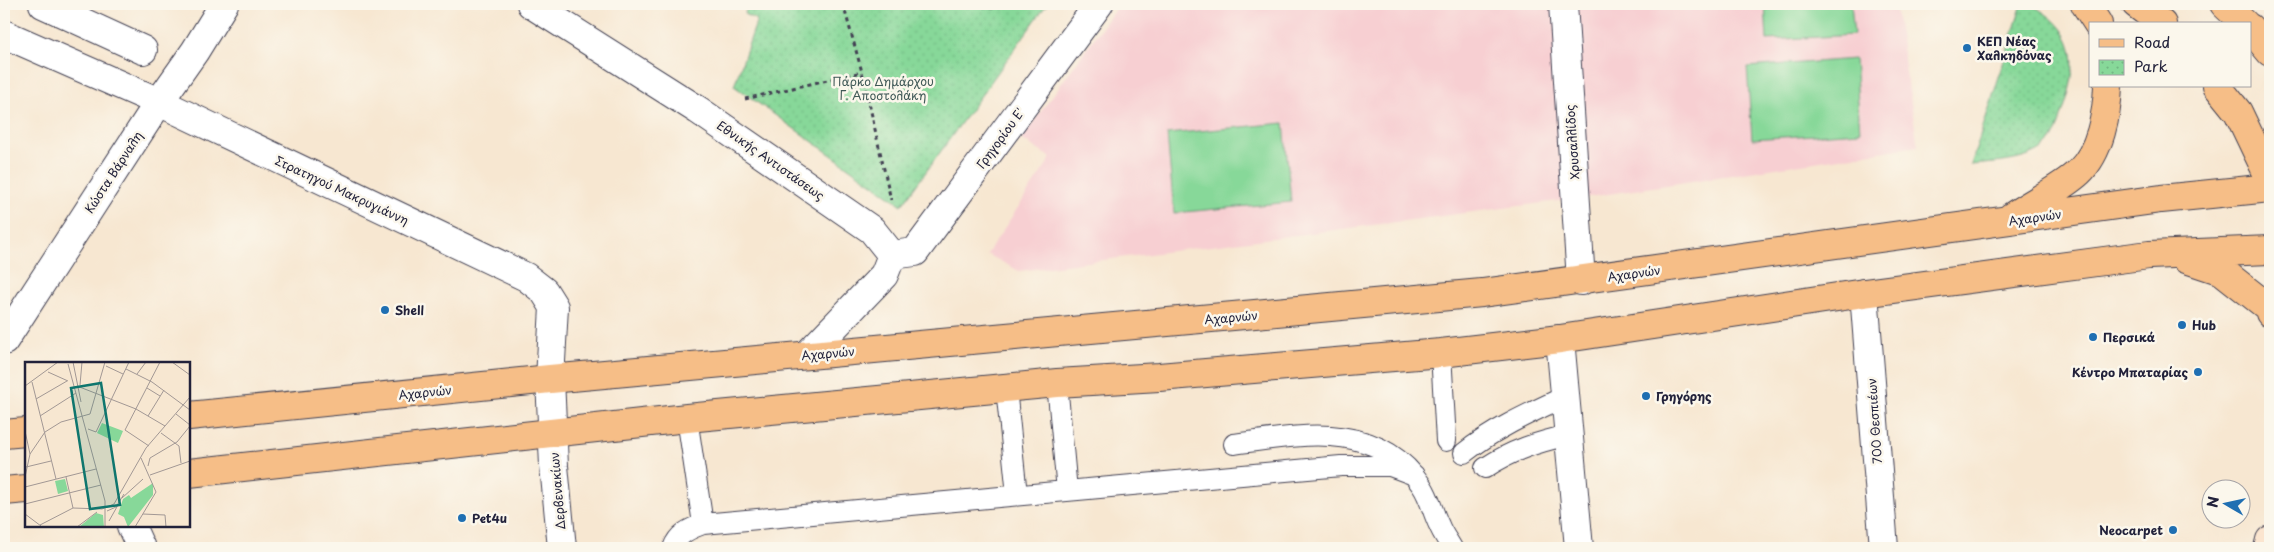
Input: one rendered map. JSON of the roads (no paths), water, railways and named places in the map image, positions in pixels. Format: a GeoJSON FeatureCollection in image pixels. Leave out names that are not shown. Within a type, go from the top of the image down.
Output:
{"type":"FeatureCollection","features":[{"type":"Feature","properties":{"kind":"main road"},"geometry":{"type":"LineString","coordinates":[[2085,4],[2097,22]]}},
{"type":"Feature","properties":{"kind":"main road"},"geometry":{"type":"LineString","coordinates":[[2136,4],[2159,22]]}},
{"type":"Feature","properties":{"kind":"main road"},"geometry":{"type":"LineString","coordinates":[[2224,4],[2244,22]]}},
{"type":"Feature","properties":{"kind":"main road"},"geometry":{"type":"LineString","coordinates":[[2252,29],[2270,40]]}},
{"type":"Feature","properties":{"kind":"main road"},"geometry":{"type":"LineString","coordinates":[[2252,30],[2270,52]]}},
{"type":"Feature","properties":{"kind":"main road"},"geometry":{"type":"LineString","coordinates":[[2004,222],[2079,172],[2091,154],[2101,131],[2108,88]]}},
{"type":"Feature","properties":{"kind":"main road"},"geometry":{"type":"LineString","coordinates":[[2219,88],[2238,112],[2270,179]]}},
{"type":"Feature","properties":{"kind":"main road","name":"Αχαρνών"},"geometry":{"type":"LineString","coordinates":[[190,416],[550,379],[1472,294],[1581,281],[2161,199],[2270,188]]}},
{"type":"Feature","properties":{"kind":"main road"},"geometry":{"type":"LineString","coordinates":[[190,473],[687,418],[1057,383],[1159,377],[1441,353],[1560,339],[1864,293],[2168,254],[2270,250]]}},
{"type":"Feature","properties":{"kind":"main road"},"geometry":{"type":"LineString","coordinates":[[2168,254],[2222,271],[2269,308],[2270,313]]}},
{"type":"Feature","properties":{"kind":"main road"},"geometry":{"type":"LineString","coordinates":[[4,434],[25,432]]}},
{"type":"Feature","properties":{"kind":"main road"},"geometry":{"type":"LineString","coordinates":[[4,491],[25,489]]}},
{"type":"Feature","properties":{"kind":"main road"},"geometry":{"type":"LineString","coordinates":[[2268,548],[2270,540]]}},
{"type":"Feature","properties":{"kind":"street"},"geometry":{"type":"LineString","coordinates":[[43,4],[143,50]]}},
{"type":"Feature","properties":{"kind":"street","name":"Κώστα Βάρναλη"},"geometry":{"type":"LineString","coordinates":[[4,341],[158,102],[195,51],[224,4]]}},
{"type":"Feature","properties":{"kind":"street","name":"Εθνικής Αντιστάσεως"},"geometry":{"type":"LineString","coordinates":[[531,4],[698,110],[872,230],[892,255]]}},
{"type":"Feature","properties":{"kind":"street","name":"Γρηγορίου Ε'"},"geometry":{"type":"LineString","coordinates":[[892,255],[916,252],[1099,4]]}},
{"type":"Feature","properties":{"kind":"street","name":"Χρυσαλλίδος"},"geometry":{"type":"LineString","coordinates":[[1562,4],[1581,281]]}},
{"type":"Feature","properties":{"kind":"street","name":"Στρατηγού Μακρυγιάννη"},"geometry":{"type":"LineString","coordinates":[[4,34],[158,102],[526,277],[544,291],[554,307],[550,379],[552,434]]}},
{"type":"Feature","properties":{"kind":"street"},"geometry":{"type":"LineString","coordinates":[[807,355],[884,275],[892,255]]}},
{"type":"Feature","properties":{"kind":"street","name":"700 Θεσπιέων"},"geometry":{"type":"LineString","coordinates":[[1864,293],[1884,548]]}},
{"type":"Feature","properties":{"kind":"street"},"geometry":{"type":"LineString","coordinates":[[1560,339],[1579,548]]}},
{"type":"Feature","properties":{"kind":"street","name":"Δερβενακίων"},"geometry":{"type":"LineString","coordinates":[[552,434],[562,548]]}},
{"type":"Feature","properties":{"kind":"street"},"geometry":{"type":"LineString","coordinates":[[131,527],[141,548]]}},
{"type":"Feature","properties":{"kind":"lane"},"geometry":{"type":"LineString","coordinates":[[1441,353],[1446,441]]}},
{"type":"Feature","properties":{"kind":"lane"},"geometry":{"type":"LineString","coordinates":[[1057,383],[1067,491]]}},
{"type":"Feature","properties":{"kind":"lane"},"geometry":{"type":"LineString","coordinates":[[1006,388],[1017,495]]}},
{"type":"Feature","properties":{"kind":"lane"},"geometry":{"type":"LineString","coordinates":[[1464,453],[1479,441],[1518,419],[1566,396]]}},
{"type":"Feature","properties":{"kind":"lane"},"geometry":{"type":"LineString","coordinates":[[687,418],[703,524]]}},
{"type":"Feature","properties":{"kind":"lane"},"geometry":{"type":"LineString","coordinates":[[1234,444],[1311,434],[1355,439],[1395,456],[1424,488],[1440,527],[1452,548]]}},
{"type":"Feature","properties":{"kind":"lane"},"geometry":{"type":"LineString","coordinates":[[1485,468],[1506,454],[1526,446],[1569,435]]}},
{"type":"Feature","properties":{"kind":"lane"},"geometry":{"type":"LineString","coordinates":[[672,548],[676,538],[690,528],[703,524],[1356,466],[1390,466],[1414,475]]}},
{"type":"Feature","properties":{"kind":"lane"},"geometry":{"type":"LineString","coordinates":[[1433,548],[1440,527]]}},
{"type":"Feature","properties":{"kind":"place","name":"ΚΕΠ Νέας Χαλκηδόνας"},"geometry":{"type":"Point","coordinates":[1967,48]}},
{"type":"Feature","properties":{"kind":"place","name":"Shell"},"geometry":{"type":"Point","coordinates":[385,310]}},
{"type":"Feature","properties":{"kind":"place","name":"Hub"},"geometry":{"type":"Point","coordinates":[2182,325]}},
{"type":"Feature","properties":{"kind":"place","name":"Περσικά"},"geometry":{"type":"Point","coordinates":[2093,337]}},
{"type":"Feature","properties":{"kind":"place","name":"Κέντρο Μπαταρίας"},"geometry":{"type":"Point","coordinates":[2198,372]}},
{"type":"Feature","properties":{"kind":"place","name":"Γρηγόρης"},"geometry":{"type":"Point","coordinates":[1646,396]}},
{"type":"Feature","properties":{"kind":"place","name":"Pet4u"},"geometry":{"type":"Point","coordinates":[462,518]}},
{"type":"Feature","properties":{"kind":"place","name":"Neocarpet"},"geometry":{"type":"Point","coordinates":[2173,530]}},
{"type":"Feature","properties":{"kind":"park label","name":"Πάρκο Δημάρχου Γ. Αποστολάκη"},"geometry":{"type":"Point","coordinates":[883,88]}}]}
